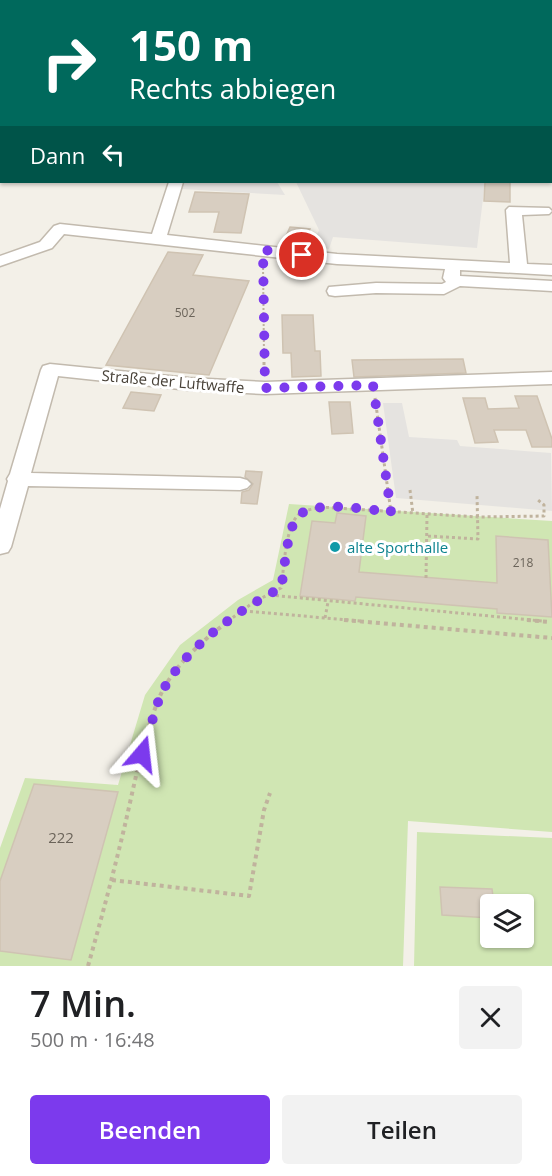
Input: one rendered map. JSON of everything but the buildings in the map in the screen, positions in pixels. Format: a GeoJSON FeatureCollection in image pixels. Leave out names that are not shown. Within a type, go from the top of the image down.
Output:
{"type":"FeatureCollection","features":[{"type":"Feature","properties":{"kind":"street"},"geometry":{"type":"LineString","coordinates":[[158,239],[176,183]]}},
{"type":"Feature","properties":{"kind":"street"},"geometry":{"type":"LineString","coordinates":[[519,268],[514,210],[544,212]]}},
{"type":"Feature","properties":{"kind":"street"},"geometry":{"type":"LineString","coordinates":[[0,261],[46,244],[60,230],[263,250],[552,286]]}},
{"type":"Feature","properties":{"kind":"street"},"geometry":{"type":"LineString","coordinates":[[454,272],[519,268],[552,270]]}},
{"type":"Feature","properties":{"kind":"street"},"geometry":{"type":"LineString","coordinates":[[335,291],[376,288],[444,289],[451,286],[454,272]]}},
{"type":"Feature","properties":{"kind":"street","name":"Straße der Luftwaffe"},"geometry":{"type":"LineString","coordinates":[[0,547],[17,479],[50,370],[189,384],[265,388],[552,378]]}},
{"type":"Feature","properties":{"kind":"street"},"geometry":{"type":"LineString","coordinates":[[17,479],[240,484]]}},
{"type":"Feature","properties":{"kind":"path"},"geometry":{"type":"LineString","coordinates":[[263,250],[265,388]]}},
{"type":"Feature","properties":{"kind":"path"},"geometry":{"type":"LineString","coordinates":[[373,385],[391,512]]}},
{"type":"Feature","properties":{"kind":"path"},"geometry":{"type":"LineString","coordinates":[[410,490],[413,514]]}},
{"type":"Feature","properties":{"kind":"path"},"geometry":{"type":"LineString","coordinates":[[428,536],[478,539],[477,495]]}},
{"type":"Feature","properties":{"kind":"path"},"geometry":{"type":"LineString","coordinates":[[88,966],[112,880],[137,772],[160,696],[173,674],[210,635],[243,610],[281,588],[292,527],[297,516],[307,510],[320,507],[427,515],[544,516],[544,505],[538,500]]}},
{"type":"Feature","properties":{"kind":"path"},"geometry":{"type":"LineString","coordinates":[[426,578],[427,515]]}},
{"type":"Feature","properties":{"kind":"path"},"geometry":{"type":"LineString","coordinates":[[268,595],[550,622]]}},
{"type":"Feature","properties":{"kind":"path"},"geometry":{"type":"LineString","coordinates":[[325,618],[328,602]]}},
{"type":"Feature","properties":{"kind":"path"},"geometry":{"type":"LineString","coordinates":[[243,610],[552,638]]}},
{"type":"Feature","properties":{"kind":"path"},"geometry":{"type":"LineString","coordinates":[[112,880],[249,896],[264,810],[270,793]]}},
{"type":"Feature","properties":{"kind":"green space"},"geometry":{"type":"Polygon","coordinates":[[[289,504],[552,521],[552,832],[408,821],[403,966],[0,966],[0,848],[25,778],[118,785],[145,695],[180,645],[238,600],[273,580],[289,504]]]}},
{"type":"Feature","properties":{"kind":"green space"},"geometry":{"type":"Polygon","coordinates":[[[417,832],[552,838],[552,966],[414,966],[417,832]]]}},
{"type":"Feature","properties":{"kind":"shaded area"},"geometry":{"type":"Polygon","coordinates":[[[183,183],[278,183],[285,195],[181,189],[183,183]]]}},
{"type":"Feature","properties":{"kind":"shaded area"},"geometry":{"type":"Polygon","coordinates":[[[296,183],[485,183],[477,248],[333,237],[329,249],[312,247],[319,230],[296,183]]]}},
{"type":"Feature","properties":{"kind":"shaded area"},"geometry":{"type":"Polygon","coordinates":[[[383,403],[402,403],[409,437],[457,440],[460,446],[551,453],[552,511],[396,498],[383,403]]]}},
{"type":"Feature","properties":{"kind":"place","name":"alte Sporthalle"},"geometry":{"type":"Point","coordinates":[335,547]}},
{"type":"Feature","properties":{"kind":"route"},"geometry":{"type":"LineString","coordinates":[[142,754],[160,696],[173,674],[210,635],[254,602],[281,588],[292,527],[297,516],[307,510],[320,507],[391,512],[373,385],[265,388],[263,250],[302,255]]}}]}
